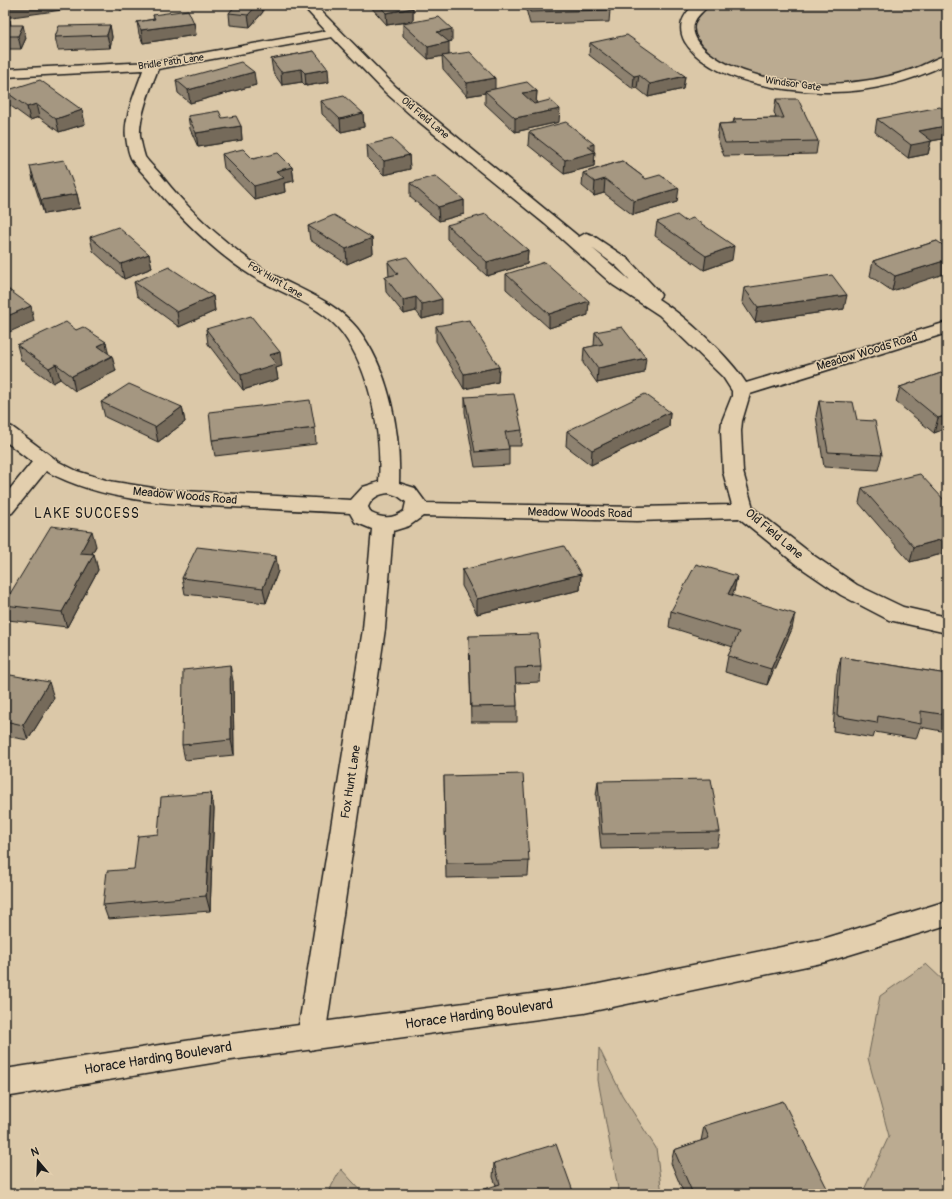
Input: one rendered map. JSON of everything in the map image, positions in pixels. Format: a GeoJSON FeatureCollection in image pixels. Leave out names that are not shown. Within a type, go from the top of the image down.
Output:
{"type":"FeatureCollection","features":[{"type":"Feature","properties":{"kind":"street","name":"Old Field Lane"},"geometry":{"type":"LineString","coordinates":[[308,5],[391,90],[417,113],[551,221],[619,281],[665,311],[716,358],[731,374],[741,391],[741,396],[732,422],[731,431],[734,472],[744,511],[805,560],[849,590],[897,614],[947,625]]}},
{"type":"Feature","properties":{"kind":"street","name":"Windsor Gate"},"geometry":{"type":"LineString","coordinates":[[702,5],[693,12],[688,19],[686,30],[691,45],[702,55],[720,66],[762,79],[812,88],[867,86],[886,82],[947,59]]}},
{"type":"Feature","properties":{"kind":"street","name":"Bridle Path Lane"},"geometry":{"type":"LineString","coordinates":[[5,73],[152,66],[335,33]]}},
{"type":"Feature","properties":{"kind":"street"},"geometry":{"type":"LineString","coordinates":[[143,88],[170,73],[214,56]]}},
{"type":"Feature","properties":{"kind":"street","name":"Fox Hunt Lane"},"geometry":{"type":"LineString","coordinates":[[152,66],[143,88],[134,124],[133,136],[138,157],[162,187],[204,231],[257,272],[329,311],[350,331],[369,364],[384,413],[390,464],[389,487]]}},
{"type":"Feature","properties":{"kind":"street","name":"Meadow Woods Road"},"geometry":{"type":"LineString","coordinates":[[741,391],[947,327]]}},
{"type":"Feature","properties":{"kind":"street","name":"Meadow Woods Road"},"geometry":{"type":"LineString","coordinates":[[5,431],[43,462],[71,476],[109,487],[163,497],[358,507]]}},
{"type":"Feature","properties":{"kind":"street"},"geometry":{"type":"LineString","coordinates":[[5,508],[43,462]]}},
{"type":"Feature","properties":{"kind":"street"},"geometry":{"type":"LineString","coordinates":[[389,487],[407,492],[413,496],[416,502],[414,514],[404,521],[383,525],[375,524],[362,517],[358,507],[364,495],[380,488],[389,487]]}},
{"type":"Feature","properties":{"kind":"street","name":"Meadow Woods Road"},"geometry":{"type":"LineString","coordinates":[[416,509],[637,514],[744,511]]}},
{"type":"Feature","properties":{"kind":"street","name":"Fox Hunt Lane"},"geometry":{"type":"LineString","coordinates":[[311,1037],[374,628],[383,525]]}},
{"type":"Feature","properties":{"kind":"street","name":"Horace Harding Boulevard"},"geometry":{"type":"LineString","coordinates":[[5,1083],[224,1048],[584,1000],[826,950],[947,913]]}},
{"type":"Feature","properties":{"kind":"shaded area"},"geometry":{"type":"Polygon","coordinates":[[[702,5],[947,5],[947,59],[886,82],[832,88],[748,76],[702,55],[688,19],[702,5]]]}},
{"type":"Feature","properties":{"kind":"shaded area"},"geometry":{"type":"Polygon","coordinates":[[[926,964],[947,984],[947,1194],[862,1194],[889,1136],[868,1058],[880,996],[926,964]]]}},
{"type":"Feature","properties":{"kind":"shaded area"},"geometry":{"type":"Polygon","coordinates":[[[599,1048],[622,1095],[656,1148],[662,1194],[619,1194],[598,1080],[599,1048]]]}},
{"type":"Feature","properties":{"kind":"shaded area"},"geometry":{"type":"Polygon","coordinates":[[[341,1169],[364,1194],[327,1194],[341,1169]]]}},
{"type":"Feature","properties":{"kind":"building"},"geometry":{"type":"Polygon","coordinates":[[[236,5],[257,5],[248,15],[229,13],[236,5]]]}},
{"type":"Feature","properties":{"kind":"building"},"geometry":{"type":"Polygon","coordinates":[[[379,5],[409,5],[413,8],[386,13],[379,5]]]}},
{"type":"Feature","properties":{"kind":"building"},"geometry":{"type":"Polygon","coordinates":[[[529,5],[608,5],[610,10],[530,12],[529,5]]]}},
{"type":"Feature","properties":{"kind":"building"},"geometry":{"type":"Polygon","coordinates":[[[188,10],[194,23],[141,30],[137,22],[155,19],[153,15],[188,10]]]}},
{"type":"Feature","properties":{"kind":"building"},"geometry":{"type":"Polygon","coordinates":[[[439,17],[452,29],[437,32],[449,42],[428,47],[403,24],[439,17]]]}},
{"type":"Feature","properties":{"kind":"building"},"geometry":{"type":"Polygon","coordinates":[[[5,20],[10,20],[7,25],[23,25],[18,36],[5,36],[5,20]]]}},
{"type":"Feature","properties":{"kind":"building"},"geometry":{"type":"Polygon","coordinates":[[[110,25],[107,35],[55,37],[59,26],[110,25]]]}},
{"type":"Feature","properties":{"kind":"building"},"geometry":{"type":"Polygon","coordinates":[[[627,35],[685,76],[650,84],[639,75],[634,76],[590,43],[627,35]]]}},
{"type":"Feature","properties":{"kind":"building"},"geometry":{"type":"Polygon","coordinates":[[[314,51],[328,69],[305,73],[301,69],[281,72],[271,59],[314,51]]]}},
{"type":"Feature","properties":{"kind":"building"},"geometry":{"type":"Polygon","coordinates":[[[470,52],[495,78],[467,83],[442,56],[470,52]]]}},
{"type":"Feature","properties":{"kind":"building"},"geometry":{"type":"Polygon","coordinates":[[[241,62],[254,72],[188,90],[176,80],[241,62]]]}},
{"type":"Feature","properties":{"kind":"building"},"geometry":{"type":"Polygon","coordinates":[[[40,80],[82,110],[56,119],[36,104],[27,107],[5,91],[40,80]]]}},
{"type":"Feature","properties":{"kind":"building"},"geometry":{"type":"Polygon","coordinates":[[[527,82],[537,91],[522,93],[534,104],[550,100],[560,109],[515,118],[485,91],[527,82]]]}},
{"type":"Feature","properties":{"kind":"building"},"geometry":{"type":"Polygon","coordinates":[[[344,96],[363,113],[340,119],[321,101],[344,96]]]}},
{"type":"Feature","properties":{"kind":"building"},"geometry":{"type":"Polygon","coordinates":[[[776,99],[798,99],[818,141],[725,143],[719,124],[736,123],[734,119],[784,118],[776,99]]]}},
{"type":"Feature","properties":{"kind":"building"},"geometry":{"type":"Polygon","coordinates":[[[940,107],[947,112],[947,128],[945,126],[919,131],[932,141],[911,145],[877,119],[940,107]]]}},
{"type":"Feature","properties":{"kind":"building"},"geometry":{"type":"Polygon","coordinates":[[[219,111],[222,118],[236,116],[241,126],[196,133],[188,116],[219,111]]]}},
{"type":"Feature","properties":{"kind":"building"},"geometry":{"type":"Polygon","coordinates":[[[566,122],[594,144],[587,146],[595,152],[565,160],[529,132],[566,122]]]}},
{"type":"Feature","properties":{"kind":"building"},"geometry":{"type":"Polygon","coordinates":[[[392,139],[409,155],[384,161],[367,145],[392,139]]]}},
{"type":"Feature","properties":{"kind":"building"},"geometry":{"type":"Polygon","coordinates":[[[243,149],[253,159],[278,153],[292,167],[276,171],[284,178],[254,186],[222,154],[243,149]]]}},
{"type":"Feature","properties":{"kind":"building"},"geometry":{"type":"Polygon","coordinates":[[[64,160],[77,194],[41,200],[30,166],[64,160]]]}},
{"type":"Feature","properties":{"kind":"building"},"geometry":{"type":"Polygon","coordinates":[[[622,161],[646,179],[660,175],[679,188],[634,201],[605,179],[595,182],[583,173],[622,161]]]}},
{"type":"Feature","properties":{"kind":"building"},"geometry":{"type":"Polygon","coordinates":[[[435,176],[464,200],[438,207],[410,183],[435,176]]]}},
{"type":"Feature","properties":{"kind":"building"},"geometry":{"type":"Polygon","coordinates":[[[486,214],[528,250],[487,262],[447,225],[486,214]]]}},
{"type":"Feature","properties":{"kind":"building"},"geometry":{"type":"Polygon","coordinates":[[[334,215],[372,238],[346,249],[308,226],[334,215]]]}},
{"type":"Feature","properties":{"kind":"building"},"geometry":{"type":"Polygon","coordinates":[[[677,215],[685,221],[693,218],[734,246],[706,256],[657,222],[677,215]]]}},
{"type":"Feature","properties":{"kind":"building"},"geometry":{"type":"Polygon","coordinates":[[[118,227],[149,254],[121,264],[90,237],[118,227]]]}},
{"type":"Feature","properties":{"kind":"building"},"geometry":{"type":"Polygon","coordinates":[[[937,241],[947,248],[947,260],[895,276],[873,261],[937,241]]]}},
{"type":"Feature","properties":{"kind":"building"},"geometry":{"type":"Polygon","coordinates":[[[407,257],[442,299],[422,304],[416,297],[403,300],[385,277],[398,274],[388,262],[407,257]]]}},
{"type":"Feature","properties":{"kind":"building"},"geometry":{"type":"Polygon","coordinates":[[[545,262],[589,301],[549,314],[506,274],[545,262]]]}},
{"type":"Feature","properties":{"kind":"building"},"geometry":{"type":"Polygon","coordinates":[[[169,267],[213,296],[177,312],[134,282],[169,267]]]}},
{"type":"Feature","properties":{"kind":"building"},"geometry":{"type":"Polygon","coordinates":[[[832,275],[847,295],[758,307],[744,288],[832,275]]]}},
{"type":"Feature","properties":{"kind":"building"},"geometry":{"type":"Polygon","coordinates":[[[5,287],[31,306],[5,317],[5,287]]]}},
{"type":"Feature","properties":{"kind":"building"},"geometry":{"type":"Polygon","coordinates":[[[251,316],[280,352],[269,355],[276,364],[241,375],[206,329],[251,316]]]}},
{"type":"Feature","properties":{"kind":"building"},"geometry":{"type":"Polygon","coordinates":[[[469,320],[499,367],[464,374],[436,326],[469,320]]]}},
{"type":"Feature","properties":{"kind":"building"},"geometry":{"type":"Polygon","coordinates":[[[66,322],[76,330],[83,327],[106,342],[98,346],[112,356],[72,376],[56,364],[49,368],[17,345],[66,322]]]}},
{"type":"Feature","properties":{"kind":"building"},"geometry":{"type":"Polygon","coordinates":[[[622,327],[646,358],[598,368],[584,348],[603,344],[595,332],[622,327]]]}},
{"type":"Feature","properties":{"kind":"building"},"geometry":{"type":"Polygon","coordinates":[[[947,371],[947,415],[938,418],[900,387],[947,371]]]}},
{"type":"Feature","properties":{"kind":"building"},"geometry":{"type":"Polygon","coordinates":[[[129,384],[182,407],[155,427],[101,402],[129,384]]]}},
{"type":"Feature","properties":{"kind":"building"},"geometry":{"type":"Polygon","coordinates":[[[514,394],[522,430],[505,432],[509,449],[475,452],[465,397],[514,394]]]}},
{"type":"Feature","properties":{"kind":"building"},"geometry":{"type":"Polygon","coordinates":[[[645,394],[670,412],[592,450],[567,431],[645,394]]]}},
{"type":"Feature","properties":{"kind":"building"},"geometry":{"type":"Polygon","coordinates":[[[310,400],[315,428],[212,440],[209,412],[310,400]]]}},
{"type":"Feature","properties":{"kind":"building"},"geometry":{"type":"Polygon","coordinates":[[[819,401],[853,402],[857,420],[875,421],[882,455],[828,452],[819,401]]]}},
{"type":"Feature","properties":{"kind":"building"},"geometry":{"type":"Polygon","coordinates":[[[920,474],[947,503],[947,538],[914,547],[862,488],[920,474]]]}},
{"type":"Feature","properties":{"kind":"building"},"geometry":{"type":"Polygon","coordinates":[[[51,526],[92,531],[80,553],[94,554],[62,612],[5,605],[5,602],[51,526]]]}},
{"type":"Feature","properties":{"kind":"building"},"geometry":{"type":"Polygon","coordinates":[[[564,546],[581,574],[477,599],[462,570],[564,546]]]}},
{"type":"Feature","properties":{"kind":"building"},"geometry":{"type":"Polygon","coordinates":[[[197,547],[276,556],[263,588],[182,578],[197,547]]]}},
{"type":"Feature","properties":{"kind":"building"},"geometry":{"type":"Polygon","coordinates":[[[696,564],[737,576],[728,594],[795,614],[771,669],[728,656],[739,632],[671,611],[696,564]]]}},
{"type":"Feature","properties":{"kind":"building"},"geometry":{"type":"Polygon","coordinates":[[[538,634],[541,667],[515,668],[517,706],[471,707],[469,636],[538,634]]]}},
{"type":"Feature","properties":{"kind":"building"},"geometry":{"type":"Polygon","coordinates":[[[841,657],[947,674],[947,715],[921,711],[921,724],[878,716],[877,723],[837,716],[841,657]]]}},
{"type":"Feature","properties":{"kind":"building"},"geometry":{"type":"Polygon","coordinates":[[[230,665],[231,740],[182,745],[183,670],[230,665]]]}},
{"type":"Feature","properties":{"kind":"building"},"geometry":{"type":"Polygon","coordinates":[[[5,674],[49,682],[23,725],[5,721],[5,674]]]}},
{"type":"Feature","properties":{"kind":"building"},"geometry":{"type":"Polygon","coordinates":[[[523,774],[529,861],[446,863],[444,776],[523,774]]]}},
{"type":"Feature","properties":{"kind":"building"},"geometry":{"type":"Polygon","coordinates":[[[711,779],[720,832],[602,834],[598,781],[711,779]]]}},
{"type":"Feature","properties":{"kind":"building"},"geometry":{"type":"Polygon","coordinates":[[[211,793],[206,896],[103,905],[107,871],[134,869],[138,836],[158,834],[161,797],[211,793]]]}},
{"type":"Feature","properties":{"kind":"building"},"geometry":{"type":"Polygon","coordinates":[[[783,1101],[830,1194],[693,1194],[674,1150],[709,1138],[704,1126],[783,1101]]]}},
{"type":"Feature","properties":{"kind":"building"},"geometry":{"type":"Polygon","coordinates":[[[556,1144],[574,1194],[469,1194],[500,1184],[494,1163],[556,1144]]]}},
{"type":"Feature","properties":{"kind":"building"},"geometry":{"type":"Polygon","coordinates":[[[180,1191],[180,1194],[172,1194],[180,1191]]]}},
{"type":"Feature","properties":{"kind":"district","name":"LAKE SUCCESS"},"geometry":{"type":"Point","coordinates":[87,513]}}]}
